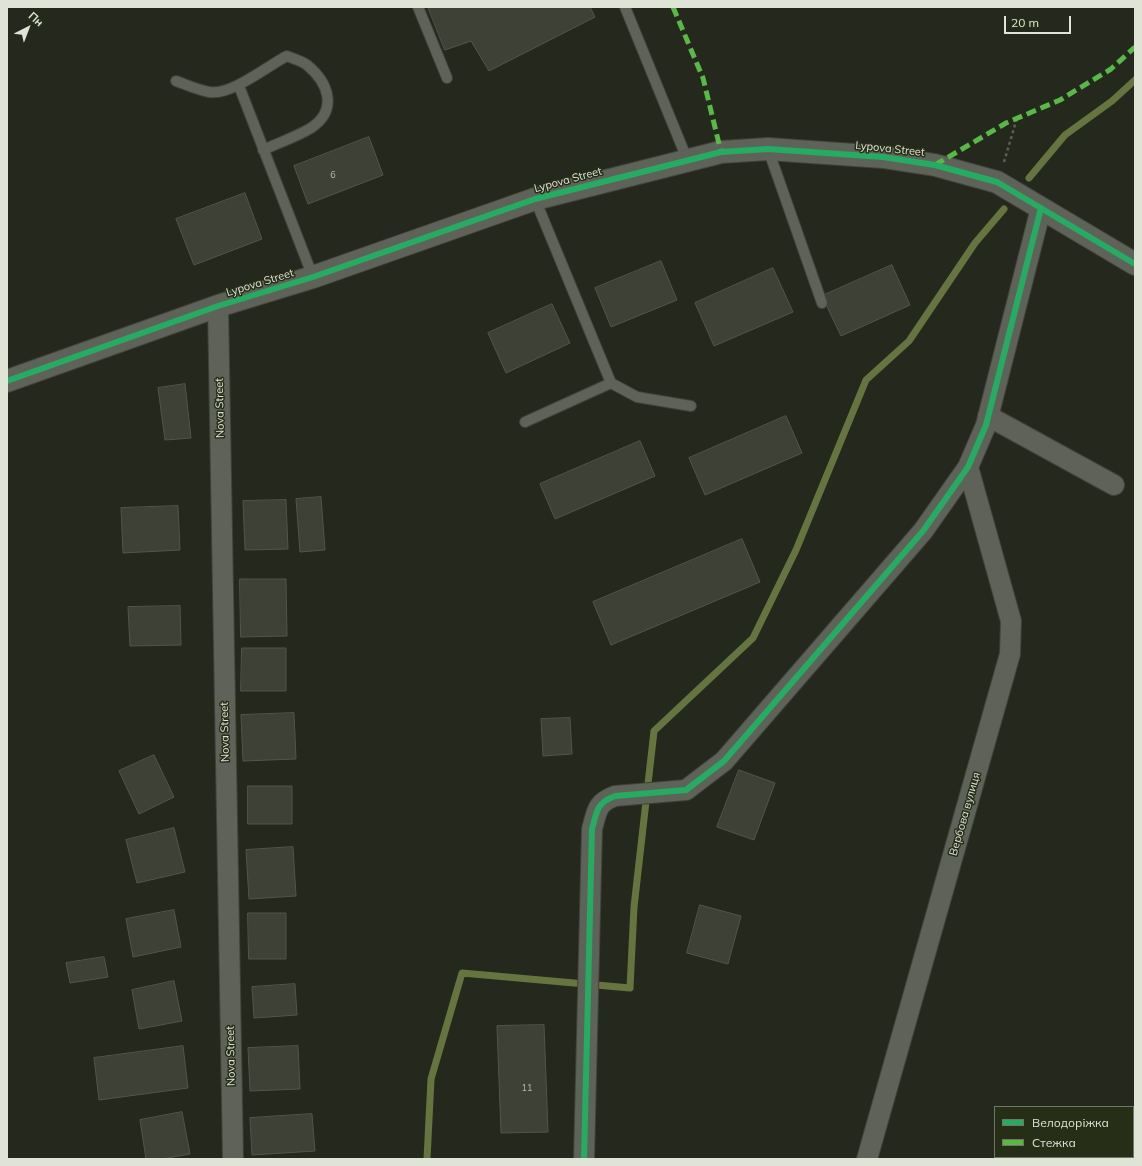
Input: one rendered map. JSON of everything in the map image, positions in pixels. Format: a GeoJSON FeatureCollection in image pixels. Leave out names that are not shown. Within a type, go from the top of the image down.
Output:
{"type":"FeatureCollection","features":[{"type":"Feature","properties":{"kind":"street","name":"Lypova Street"},"geometry":{"type":"LineString","coordinates":[[7,381],[218,306],[313,277],[536,199],[687,159],[721,152],[768,149],[883,157],[935,164],[997,182],[1135,264]]}},
{"type":"Feature","properties":{"kind":"street"},"geometry":{"type":"LineString","coordinates":[[584,1159],[592,829],[598,808],[605,800],[615,796],[686,790],[724,761],[923,530],[968,467],[988,416],[1041,208]]}},
{"type":"Feature","properties":{"kind":"street","name":"Nova Street"},"geometry":{"type":"LineString","coordinates":[[218,306],[233,1159]]}},
{"type":"Feature","properties":{"kind":"street"},"geometry":{"type":"LineString","coordinates":[[988,416],[1114,485]]}},
{"type":"Feature","properties":{"kind":"street","name":"Вербова вулиця"},"geometry":{"type":"LineString","coordinates":[[867,1159],[1010,654],[1011,621],[968,467]]}},
{"type":"Feature","properties":{"kind":"lane"},"geometry":{"type":"LineString","coordinates":[[418,7],[447,78]]}},
{"type":"Feature","properties":{"kind":"lane"},"geometry":{"type":"LineString","coordinates":[[625,7],[687,159]]}},
{"type":"Feature","properties":{"kind":"lane"},"geometry":{"type":"LineString","coordinates":[[176,81],[210,92],[239,86],[272,63],[288,56],[306,64],[320,77],[328,95],[326,114],[311,128],[263,150]]}},
{"type":"Feature","properties":{"kind":"lane"},"geometry":{"type":"LineString","coordinates":[[239,86],[313,277]]}},
{"type":"Feature","properties":{"kind":"lane"},"geometry":{"type":"LineString","coordinates":[[768,149],[822,304]]}},
{"type":"Feature","properties":{"kind":"lane"},"geometry":{"type":"LineString","coordinates":[[536,199],[611,383],[637,397],[691,406]]}},
{"type":"Feature","properties":{"kind":"lane"},"geometry":{"type":"LineString","coordinates":[[526,422],[611,383]]}},
{"type":"Feature","properties":{"kind":"path"},"geometry":{"type":"LineString","coordinates":[[997,182],[1017,118]]}},
{"type":"Feature","properties":{"kind":"building"},"geometry":{"type":"Polygon","coordinates":[[[428,7],[590,7],[595,17],[489,71],[471,41],[445,50],[428,7]]]}},
{"type":"Feature","properties":{"kind":"building"},"geometry":{"type":"Polygon","coordinates":[[[369,137],[383,175],[308,204],[294,166],[369,137]]]}},
{"type":"Feature","properties":{"kind":"building"},"geometry":{"type":"Polygon","coordinates":[[[245,193],[262,239],[194,265],[176,219],[245,193]]]}},
{"type":"Feature","properties":{"kind":"building"},"geometry":{"type":"Polygon","coordinates":[[[661,261],[677,300],[611,327],[595,288],[661,261]]]}},
{"type":"Feature","properties":{"kind":"building"},"geometry":{"type":"Polygon","coordinates":[[[892,265],[910,305],[841,336],[822,296],[892,265]]]}},
{"type":"Feature","properties":{"kind":"building"},"geometry":{"type":"Polygon","coordinates":[[[773,268],[793,312],[714,346],[695,303],[773,268]]]}},
{"type":"Feature","properties":{"kind":"building"},"geometry":{"type":"Polygon","coordinates":[[[552,304],[570,343],[506,373],[488,333],[552,304]]]}},
{"type":"Feature","properties":{"kind":"building"},"geometry":{"type":"Polygon","coordinates":[[[185,384],[191,438],[165,440],[158,388],[185,384]]]}},
{"type":"Feature","properties":{"kind":"building"},"geometry":{"type":"Polygon","coordinates":[[[786,416],[802,453],[705,495],[689,458],[786,416]]]}},
{"type":"Feature","properties":{"kind":"building"},"geometry":{"type":"Polygon","coordinates":[[[640,441],[655,476],[555,519],[540,484],[640,441]]]}},
{"type":"Feature","properties":{"kind":"building"},"geometry":{"type":"Polygon","coordinates":[[[321,497],[325,550],[300,552],[296,499],[321,497]]]}},
{"type":"Feature","properties":{"kind":"building"},"geometry":{"type":"Polygon","coordinates":[[[286,500],[288,549],[245,550],[243,501],[286,500]]]}},
{"type":"Feature","properties":{"kind":"building"},"geometry":{"type":"Polygon","coordinates":[[[178,506],[180,550],[123,553],[121,508],[178,506]]]}},
{"type":"Feature","properties":{"kind":"building"},"geometry":{"type":"Polygon","coordinates":[[[742,539],[760,582],[611,645],[593,602],[742,539]]]}},
{"type":"Feature","properties":{"kind":"building"},"geometry":{"type":"Polygon","coordinates":[[[240,579],[286,579],[287,636],[241,637],[240,579]]]}},
{"type":"Feature","properties":{"kind":"building"},"geometry":{"type":"Polygon","coordinates":[[[180,606],[181,645],[130,646],[128,607],[180,606]]]}},
{"type":"Feature","properties":{"kind":"building"},"geometry":{"type":"Polygon","coordinates":[[[242,648],[286,648],[286,691],[241,691],[242,648]]]}},
{"type":"Feature","properties":{"kind":"building"},"geometry":{"type":"Polygon","coordinates":[[[294,713],[296,759],[243,761],[241,715],[294,713]]]}},
{"type":"Feature","properties":{"kind":"building"},"geometry":{"type":"Polygon","coordinates":[[[570,718],[572,754],[543,756],[541,719],[570,718]]]}},
{"type":"Feature","properties":{"kind":"building"},"geometry":{"type":"Polygon","coordinates":[[[154,755],[174,797],[139,814],[119,771],[154,755]]]}},
{"type":"Feature","properties":{"kind":"building"},"geometry":{"type":"Polygon","coordinates":[[[739,770],[775,783],[754,840],[717,827],[739,770]]]}},
{"type":"Feature","properties":{"kind":"building"},"geometry":{"type":"Polygon","coordinates":[[[248,786],[292,786],[292,824],[248,824],[248,786]]]}},
{"type":"Feature","properties":{"kind":"building"},"geometry":{"type":"Polygon","coordinates":[[[174,828],[185,872],[137,883],[126,840],[174,828]]]}},
{"type":"Feature","properties":{"kind":"building"},"geometry":{"type":"Polygon","coordinates":[[[293,847],[296,896],[249,899],[246,850],[293,847]]]}},
{"type":"Feature","properties":{"kind":"building"},"geometry":{"type":"Polygon","coordinates":[[[700,905],[741,916],[728,964],[687,953],[700,905]]]}},
{"type":"Feature","properties":{"kind":"building"},"geometry":{"type":"Polygon","coordinates":[[[174,910],[181,947],[133,957],[126,919],[174,910]]]}},
{"type":"Feature","properties":{"kind":"building"},"geometry":{"type":"Polygon","coordinates":[[[248,913],[286,913],[286,959],[249,959],[248,913]]]}},
{"type":"Feature","properties":{"kind":"building"},"geometry":{"type":"Polygon","coordinates":[[[104,957],[108,977],[70,983],[66,963],[104,957]]]}},
{"type":"Feature","properties":{"kind":"building"},"geometry":{"type":"Polygon","coordinates":[[[174,981],[182,1021],[139,1029],[132,990],[174,981]]]}},
{"type":"Feature","properties":{"kind":"building"},"geometry":{"type":"Polygon","coordinates":[[[295,984],[297,1015],[254,1018],[252,987],[295,984]]]}},
{"type":"Feature","properties":{"kind":"building"},"geometry":{"type":"Polygon","coordinates":[[[544,1025],[548,1132],[501,1133],[497,1026],[544,1025]]]}},
{"type":"Feature","properties":{"kind":"building"},"geometry":{"type":"Polygon","coordinates":[[[183,1046],[188,1088],[99,1100],[94,1058],[183,1046]]]}},
{"type":"Feature","properties":{"kind":"building"},"geometry":{"type":"Polygon","coordinates":[[[298,1046],[300,1089],[250,1091],[248,1048],[298,1046]]]}},
{"type":"Feature","properties":{"kind":"building"},"geometry":{"type":"Polygon","coordinates":[[[182,1112],[190,1154],[162,1159],[146,1159],[140,1120],[182,1112]]]}},
{"type":"Feature","properties":{"kind":"building"},"geometry":{"type":"Polygon","coordinates":[[[312,1114],[315,1151],[252,1155],[250,1118],[312,1114]]]}},
{"type":"Feature","properties":{"kind":"waterway"},"geometry":{"type":"LineString","coordinates":[[1029,178],[1065,135],[1112,101],[1135,80]]}},
{"type":"Feature","properties":{"kind":"waterway"},"geometry":{"type":"LineString","coordinates":[[427,1159],[431,1079],[462,973],[630,988],[634,907],[654,731],[753,638],[796,550],[866,380],[909,341],[975,243],[1004,209]]}},
{"type":"Feature","properties":{"kind":"marked path"},"geometry":{"type":"LineString","coordinates":[[673,7],[703,78],[721,152]]}},
{"type":"Feature","properties":{"kind":"marked path"},"geometry":{"type":"LineString","coordinates":[[935,165],[1006,123],[1060,100],[1111,69],[1135,47]]}},
{"type":"Feature","properties":{"kind":"cycle path"},"geometry":{"type":"LineString","coordinates":[[7,381],[218,306],[313,277],[535,199],[721,152],[768,149],[883,157],[935,165],[997,182],[1135,264]]}},
{"type":"Feature","properties":{"kind":"cycle path"},"geometry":{"type":"LineString","coordinates":[[584,1159],[592,829],[596,813],[604,802],[615,796],[686,790],[724,761],[923,531],[968,467],[986,425],[1041,208]]}}]}
